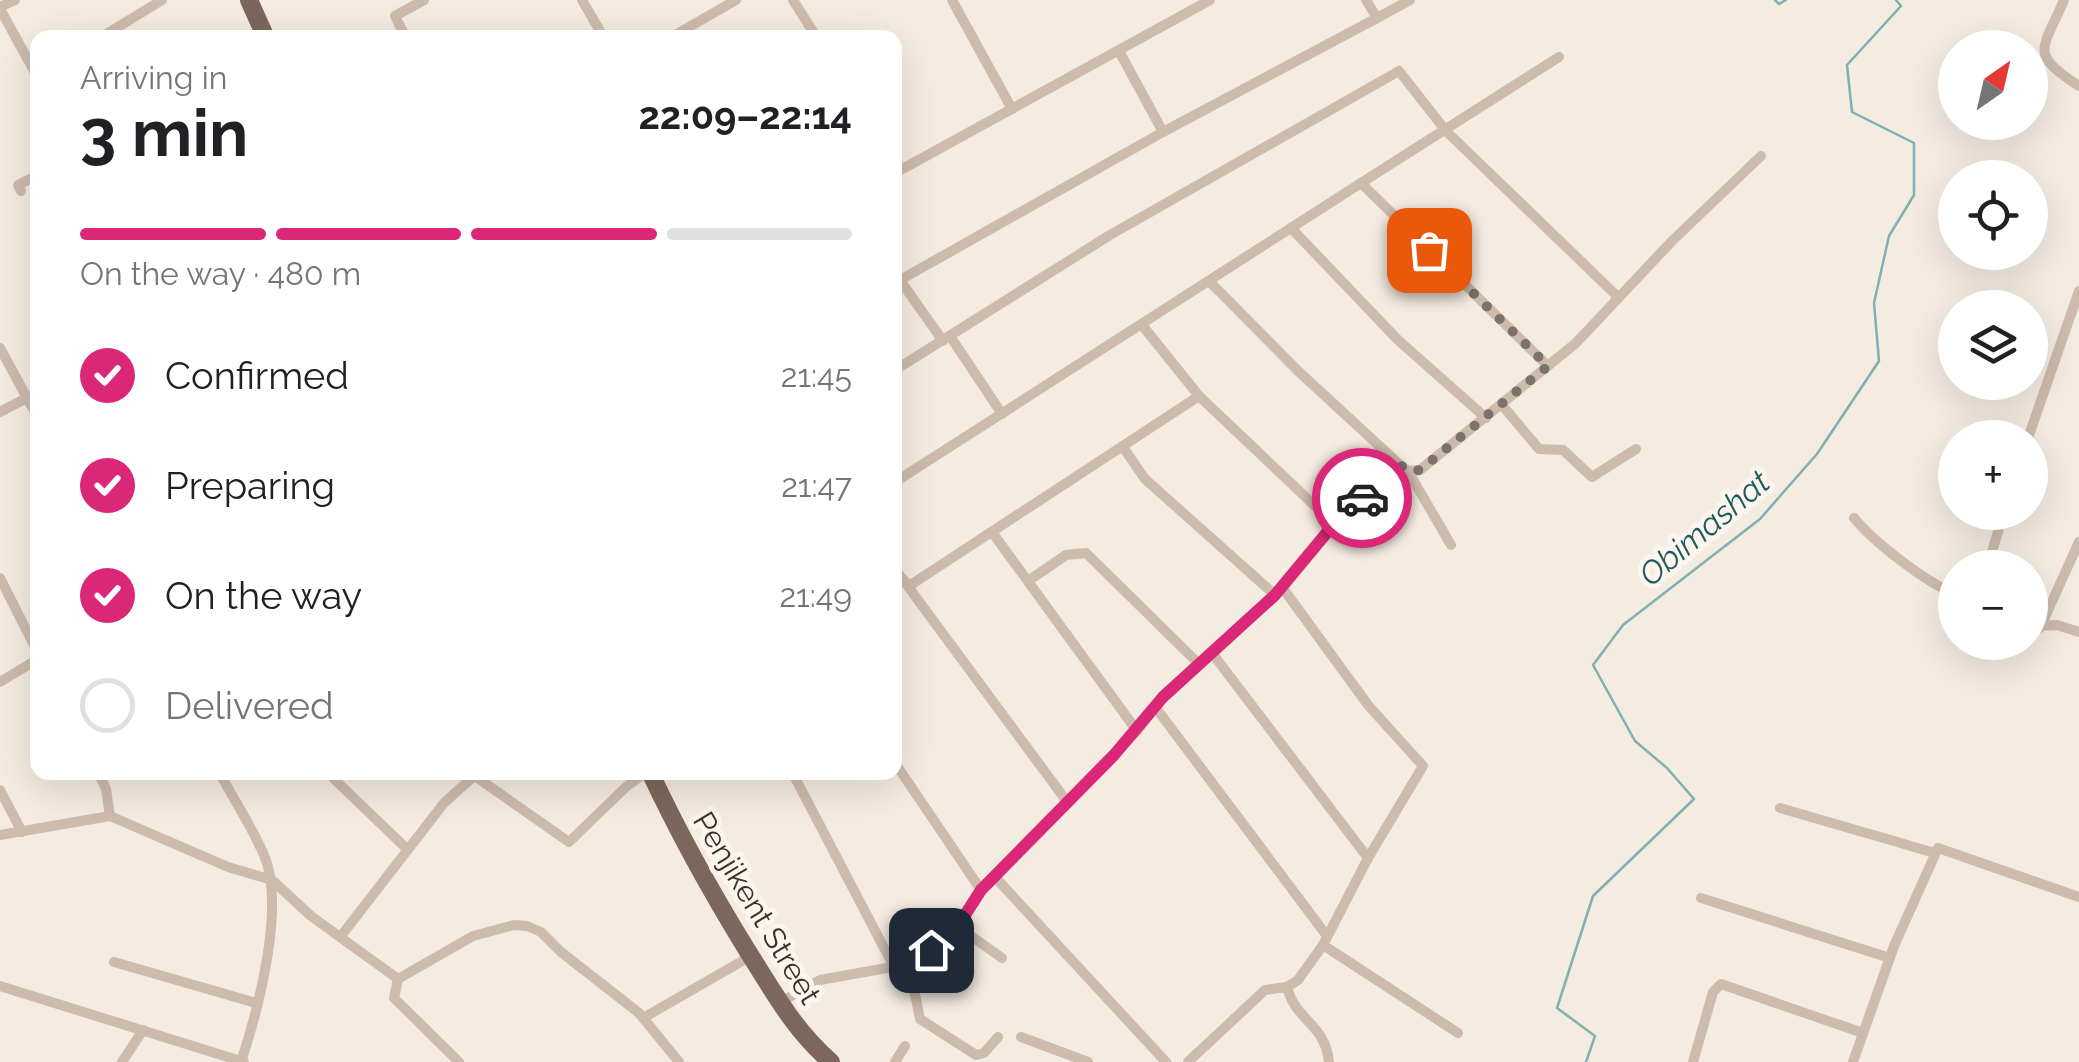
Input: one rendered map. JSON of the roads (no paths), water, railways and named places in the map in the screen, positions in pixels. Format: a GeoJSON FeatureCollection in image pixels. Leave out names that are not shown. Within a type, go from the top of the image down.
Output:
{"type":"FeatureCollection","features":[{"type":"Feature","properties":{"kind":"main road"},"geometry":{"type":"LineString","coordinates":[[249,0],[262,30]]}},
{"type":"Feature","properties":{"kind":"main road","name":"Penjikent Street"},"geometry":{"type":"LineString","coordinates":[[652,780],[694,865],[779,1004],[803,1036],[831,1062]]}},
{"type":"Feature","properties":{"kind":"street"},"geometry":{"type":"LineString","coordinates":[[15,0],[0,8],[30,63]]}},
{"type":"Feature","properties":{"kind":"street"},"geometry":{"type":"LineString","coordinates":[[121,30],[162,0]]}},
{"type":"Feature","properties":{"kind":"street"},"geometry":{"type":"LineString","coordinates":[[402,30],[394,16],[424,0]]}},
{"type":"Feature","properties":{"kind":"street"},"geometry":{"type":"LineString","coordinates":[[582,0],[599,30]]}},
{"type":"Feature","properties":{"kind":"street"},"geometry":{"type":"LineString","coordinates":[[684,30],[736,0]]}},
{"type":"Feature","properties":{"kind":"street"},"geometry":{"type":"LineString","coordinates":[[793,0],[812,30]]}},
{"type":"Feature","properties":{"kind":"street"},"geometry":{"type":"LineString","coordinates":[[952,0],[1012,110]]}},
{"type":"Feature","properties":{"kind":"street"},"geometry":{"type":"LineString","coordinates":[[902,169],[1210,0]]}},
{"type":"Feature","properties":{"kind":"street"},"geometry":{"type":"LineString","coordinates":[[1366,0],[1378,18]]}},
{"type":"Feature","properties":{"kind":"street"},"geometry":{"type":"LineString","coordinates":[[902,275],[1410,0]]}},
{"type":"Feature","properties":{"kind":"street"},"geometry":{"type":"LineString","coordinates":[[2064,0],[2043,52],[2046,62],[2079,86]]}},
{"type":"Feature","properties":{"kind":"street"},"geometry":{"type":"LineString","coordinates":[[1120,51],[1163,132]]}},
{"type":"Feature","properties":{"kind":"street"},"geometry":{"type":"LineString","coordinates":[[902,478],[1559,57]]}},
{"type":"Feature","properties":{"kind":"street"},"geometry":{"type":"LineString","coordinates":[[902,366],[1110,234],[1399,71],[1446,131],[1618,297]]}},
{"type":"Feature","properties":{"kind":"street"},"geometry":{"type":"LineString","coordinates":[[779,1004],[820,980],[908,964],[931,950],[958,926],[981,890],[1137,730],[1163,697],[1279,591],[1334,524],[1403,467],[1420,470],[1576,343],[1760,156]]}},
{"type":"Feature","properties":{"kind":"street"},"geometry":{"type":"LineString","coordinates":[[21,191],[18,185],[30,178]]}},
{"type":"Feature","properties":{"kind":"street"},"geometry":{"type":"LineString","coordinates":[[1360,183],[1548,366]]}},
{"type":"Feature","properties":{"kind":"street"},"geometry":{"type":"LineString","coordinates":[[1291,228],[1398,340],[1486,418]]}},
{"type":"Feature","properties":{"kind":"street"},"geometry":{"type":"LineString","coordinates":[[1208,281],[1403,467],[1451,545]]}},
{"type":"Feature","properties":{"kind":"street"},"geometry":{"type":"LineString","coordinates":[[902,282],[1002,414]]}},
{"type":"Feature","properties":{"kind":"street"},"geometry":{"type":"LineString","coordinates":[[2034,420],[2079,290]]}},
{"type":"Feature","properties":{"kind":"street"},"geometry":{"type":"LineString","coordinates":[[1142,325],[1198,396],[1334,524]]}},
{"type":"Feature","properties":{"kind":"street"},"geometry":{"type":"LineString","coordinates":[[0,348],[30,392]]}},
{"type":"Feature","properties":{"kind":"street"},"geometry":{"type":"LineString","coordinates":[[0,412],[30,396]]}},
{"type":"Feature","properties":{"kind":"street"},"geometry":{"type":"LineString","coordinates":[[902,583],[908,586],[1198,396]]}},
{"type":"Feature","properties":{"kind":"street"},"geometry":{"type":"LineString","coordinates":[[1502,405],[1539,448],[1563,450],[1592,477],[1636,449]]}},
{"type":"Feature","properties":{"kind":"street"},"geometry":{"type":"LineString","coordinates":[[1123,447],[1144,478],[1279,591],[1368,705],[1423,766],[1368,858],[1325,941],[1298,980],[1288,987],[1264,990],[1188,1062]]}},
{"type":"Feature","properties":{"kind":"street"},"geometry":{"type":"LineString","coordinates":[[1854,518],[1866,533],[1938,586]]}},
{"type":"Feature","properties":{"kind":"street"},"geometry":{"type":"LineString","coordinates":[[992,532],[1137,730]]}},
{"type":"Feature","properties":{"kind":"street"},"geometry":{"type":"LineString","coordinates":[[2048,602],[2079,542]]}},
{"type":"Feature","properties":{"kind":"street"},"geometry":{"type":"LineString","coordinates":[[1028,581],[1066,556],[1086,552],[1199,664]]}},
{"type":"Feature","properties":{"kind":"street"},"geometry":{"type":"LineString","coordinates":[[0,579],[30,640]]}},
{"type":"Feature","properties":{"kind":"street"},"geometry":{"type":"LineString","coordinates":[[902,586],[1068,803]]}},
{"type":"Feature","properties":{"kind":"street"},"geometry":{"type":"LineString","coordinates":[[2048,626],[2079,632]]}},
{"type":"Feature","properties":{"kind":"street"},"geometry":{"type":"LineString","coordinates":[[1212,652],[1368,858]]}},
{"type":"Feature","properties":{"kind":"street"},"geometry":{"type":"LineString","coordinates":[[0,682],[30,661]]}},
{"type":"Feature","properties":{"kind":"street"},"geometry":{"type":"LineString","coordinates":[[1156,708],[1325,941],[1458,1033]]}},
{"type":"Feature","properties":{"kind":"street"},"geometry":{"type":"LineString","coordinates":[[902,773],[981,890]]}},
{"type":"Feature","properties":{"kind":"street"},"geometry":{"type":"LineString","coordinates":[[102,780],[110,816]]}},
{"type":"Feature","properties":{"kind":"street"},"geometry":{"type":"LineString","coordinates":[[0,986],[243,1062],[270,948],[272,880],[264,856],[223,780]]}},
{"type":"Feature","properties":{"kind":"street"},"geometry":{"type":"LineString","coordinates":[[335,780],[407,849]]}},
{"type":"Feature","properties":{"kind":"street"},"geometry":{"type":"LineString","coordinates":[[341,936],[466,780]]}},
{"type":"Feature","properties":{"kind":"street"},"geometry":{"type":"LineString","coordinates":[[481,780],[569,842],[636,780]]}},
{"type":"Feature","properties":{"kind":"street"},"geometry":{"type":"LineString","coordinates":[[796,780],[893,965]]}},
{"type":"Feature","properties":{"kind":"street"},"geometry":{"type":"LineString","coordinates":[[0,790],[22,832]]}},
{"type":"Feature","properties":{"kind":"street"},"geometry":{"type":"LineString","coordinates":[[1780,808],[1935,852]]}},
{"type":"Feature","properties":{"kind":"street"},"geometry":{"type":"LineString","coordinates":[[0,835],[110,816],[228,867],[272,880],[311,916],[398,979]]}},
{"type":"Feature","properties":{"kind":"street"},"geometry":{"type":"LineString","coordinates":[[1854,1062],[1890,958],[1935,852],[1942,846],[2002,872],[2078,894]]}},
{"type":"Feature","properties":{"kind":"street"},"geometry":{"type":"LineString","coordinates":[[994,876],[1166,1062]]}},
{"type":"Feature","properties":{"kind":"street"},"geometry":{"type":"LineString","coordinates":[[1701,898],[1890,958]]}},
{"type":"Feature","properties":{"kind":"street"},"geometry":{"type":"LineString","coordinates":[[458,1062],[394,998],[398,979],[473,936],[514,925],[541,932],[643,1018],[679,1062]]}},
{"type":"Feature","properties":{"kind":"street"},"geometry":{"type":"LineString","coordinates":[[958,926],[1002,958]]}},
{"type":"Feature","properties":{"kind":"street"},"geometry":{"type":"LineString","coordinates":[[643,1018],[750,956]]}},
{"type":"Feature","properties":{"kind":"street"},"geometry":{"type":"LineString","coordinates":[[114,962],[256,1003]]}},
{"type":"Feature","properties":{"kind":"street"},"geometry":{"type":"LineString","coordinates":[[908,964],[920,1019],[976,1055],[984,1053],[998,1038]]}},
{"type":"Feature","properties":{"kind":"street"},"geometry":{"type":"LineString","coordinates":[[1693,1062],[1713,992],[1721,984],[1863,1033]]}},
{"type":"Feature","properties":{"kind":"street"},"geometry":{"type":"LineString","coordinates":[[1288,987],[1292,1004],[1327,1042],[1329,1062]]}},
{"type":"Feature","properties":{"kind":"street"},"geometry":{"type":"LineString","coordinates":[[122,1062],[143,1030]]}},
{"type":"Feature","properties":{"kind":"street"},"geometry":{"type":"LineString","coordinates":[[1021,1037],[1088,1062]]}},
{"type":"Feature","properties":{"kind":"street"},"geometry":{"type":"LineString","coordinates":[[895,1062],[905,1046]]}},
{"type":"Feature","properties":{"kind":"waterway","name":"Obimashat"},"geometry":{"type":"LineString","coordinates":[[1775,0],[1779,4],[1786,0]]}},
{"type":"Feature","properties":{"kind":"waterway","name":"Obimashat"},"geometry":{"type":"LineString","coordinates":[[1586,1062],[1595,1036],[1557,1008],[1593,896],[1694,799],[1667,768],[1635,741],[1593,665],[1623,625],[1760,519],[1817,454],[1879,361],[1874,303],[1889,236],[1914,195],[1914,143],[1852,112],[1847,65],[1901,6],[1896,0]]}}]}
